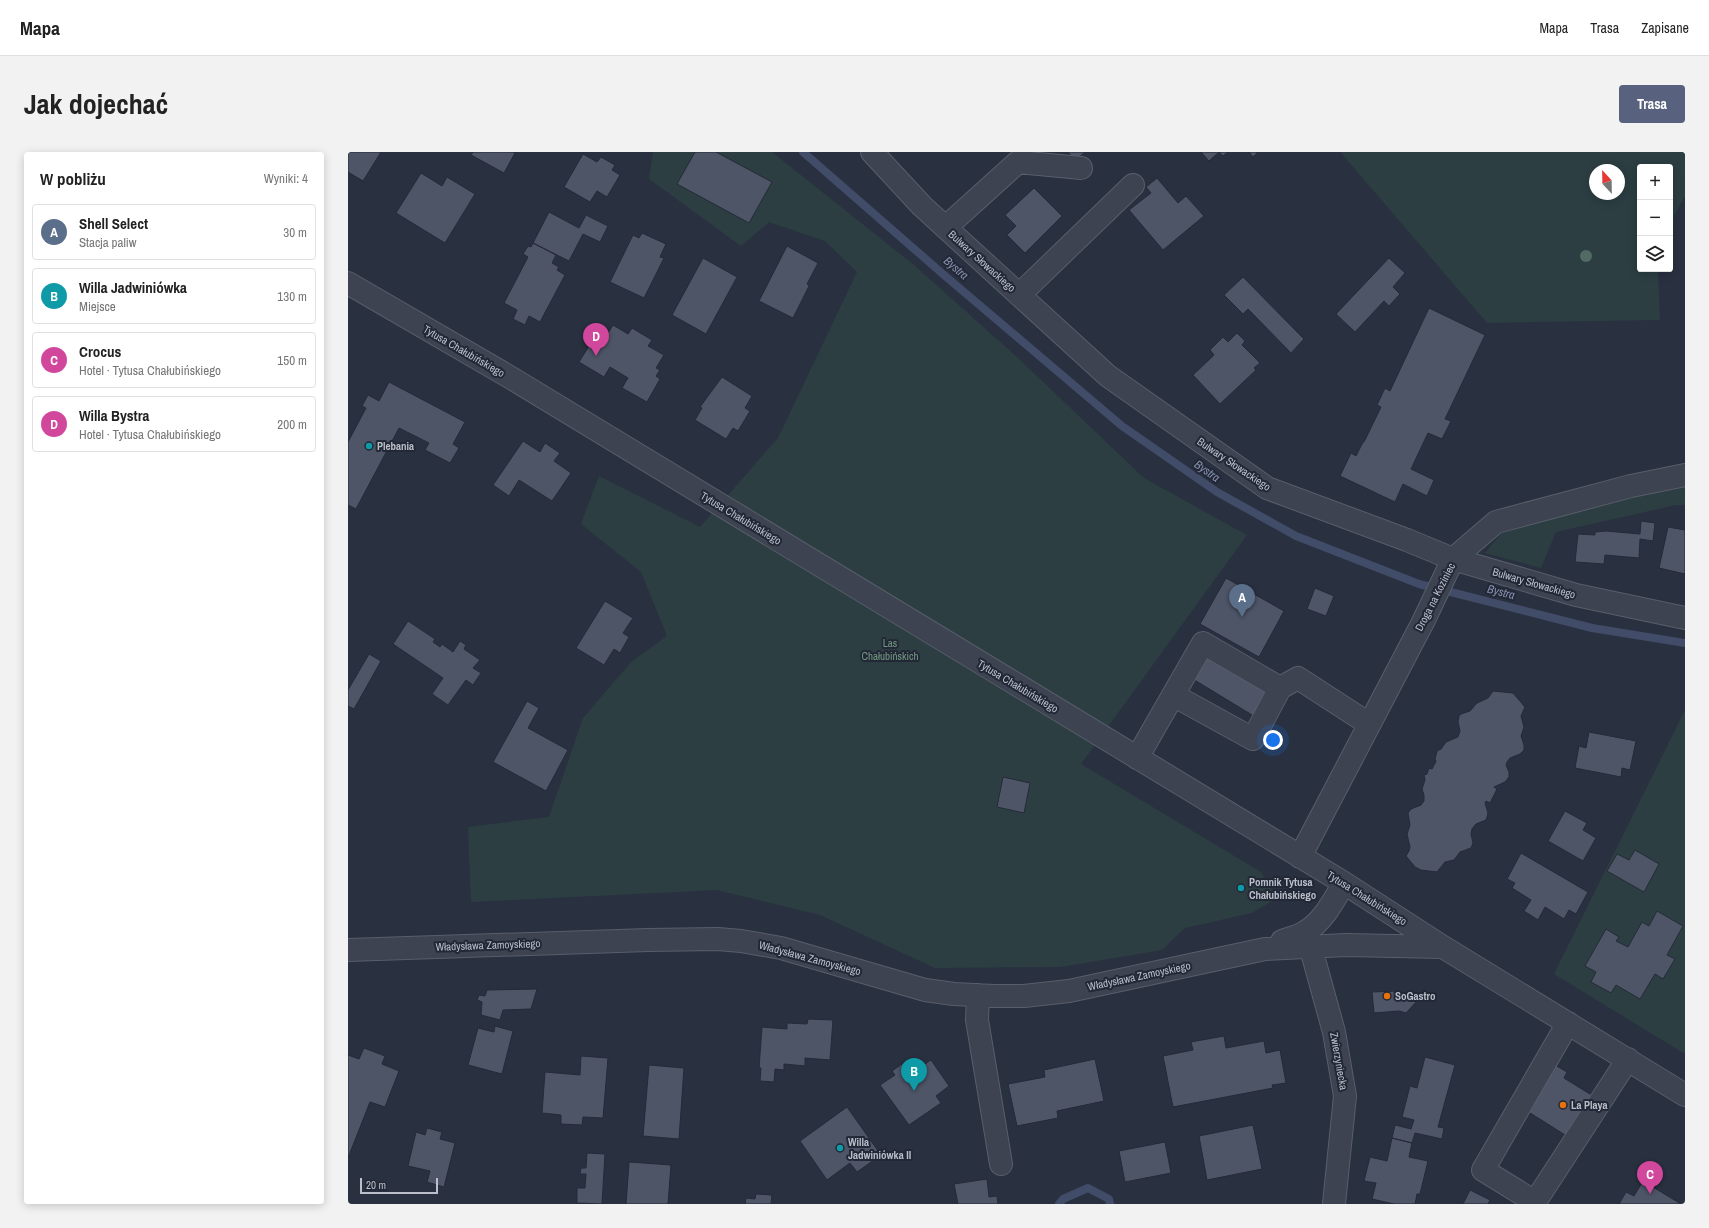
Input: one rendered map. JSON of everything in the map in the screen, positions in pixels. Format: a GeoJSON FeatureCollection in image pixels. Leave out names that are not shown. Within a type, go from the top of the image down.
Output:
{"type":"FeatureCollection","features":[{"type":"Feature","properties":{"kind":"street","name":"Bulwary Słowackiego"},"geometry":{"type":"LineString","coordinates":[[878,155],[922,206],[1108,376],[1267,488],[1408,540],[1450,565],[1576,595],[1685,618]]}},
{"type":"Feature","properties":{"kind":"street"},"geometry":{"type":"LineString","coordinates":[[946,228],[1018,162],[1081,168]]}},
{"type":"Feature","properties":{"kind":"street"},"geometry":{"type":"LineString","coordinates":[[1019,295],[1134,185]]}},
{"type":"Feature","properties":{"kind":"street","name":"Tytusa Chałubińskiego"},"geometry":{"type":"LineString","coordinates":[[348,283],[513,379],[1344,883],[1443,947],[1685,1095]]}},
{"type":"Feature","properties":{"kind":"street","name":"Droga na Koziniec"},"geometry":{"type":"LineString","coordinates":[[1300,857],[1423,622],[1450,565],[1496,522],[1631,486],[1685,475]]}},
{"type":"Feature","properties":{"kind":"street"},"geometry":{"type":"LineString","coordinates":[[1137,758],[1203,643],[1280,688]]}},
{"type":"Feature","properties":{"kind":"street"},"geometry":{"type":"LineString","coordinates":[[1173,695],[1253,739],[1280,688],[1298,678],[1369,724]]}},
{"type":"Feature","properties":{"kind":"street","name":"Władysława Zamoyskiego"},"geometry":{"type":"LineString","coordinates":[[1265,949],[1305,933],[1313,927],[1320,920],[1344,883]]}},
{"type":"Feature","properties":{"kind":"street","name":"Władysława Zamoyskiego"},"geometry":{"type":"LineString","coordinates":[[348,950],[718,939],[741,941],[781,948],[925,990],[978,995],[1024,996],[1069,991],[1265,949],[1310,945],[1346,944],[1443,947]]}},
{"type":"Feature","properties":{"kind":"street","name":"Zwierzyniecka"},"geometry":{"type":"LineString","coordinates":[[1310,945],[1334,1032],[1345,1096],[1334,1204]]}},
{"type":"Feature","properties":{"kind":"street"},"geometry":{"type":"LineString","coordinates":[[978,995],[977,1020],[1001,1164]]}},
{"type":"Feature","properties":{"kind":"street"},"geometry":{"type":"LineString","coordinates":[[1568,1023],[1483,1170],[1534,1203],[1628,1059]]}},
{"type":"Feature","properties":{"kind":"green space","name":"Las Chałubińskich"},"geometry":{"type":"Polygon","coordinates":[[[653,152],[772,152],[914,265],[1018,358],[1144,478],[1247,535],[1081,764],[1261,872],[1277,898],[1252,913],[1185,928],[1162,950],[1060,967],[935,968],[820,915],[717,890],[471,902],[468,827],[549,817],[583,718],[631,662],[667,636],[641,572],[581,524],[599,476],[700,527],[778,438],[857,272],[825,241],[769,222],[741,246],[649,179],[653,152]]]}},
{"type":"Feature","properties":{"kind":"green space"},"geometry":{"type":"Polygon","coordinates":[[[1342,152],[1685,152],[1685,196],[1673,218],[1673,164],[1637,164],[1637,272],[1658,272],[1660,320],[1487,323],[1341,153],[1342,152]]]}},
{"type":"Feature","properties":{"kind":"green space"},"geometry":{"type":"Polygon","coordinates":[[[1685,485],[1685,505],[1676,505],[1556,532],[1541,568],[1485,553],[1506,528],[1558,514],[1685,485]]]}},
{"type":"Feature","properties":{"kind":"green space"},"geometry":{"type":"Polygon","coordinates":[[[1685,710],[1685,1054],[1554,974],[1685,710]]]}},
{"type":"Feature","properties":{"kind":"building"},"geometry":{"type":"Polygon","coordinates":[[[348,152],[381,152],[363,181],[348,172],[348,152]]]}},
{"type":"Feature","properties":{"kind":"building"},"geometry":{"type":"Polygon","coordinates":[[[473,152],[515,153],[504,173],[471,155],[473,152]]]}},
{"type":"Feature","properties":{"kind":"building"},"geometry":{"type":"Polygon","coordinates":[[[695,152],[716,152],[772,182],[749,223],[677,184],[695,152]]]}},
{"type":"Feature","properties":{"kind":"building"},"geometry":{"type":"Polygon","coordinates":[[[1068,152],[1085,152],[1075,161],[1068,152]]]}},
{"type":"Feature","properties":{"kind":"building"},"geometry":{"type":"Polygon","coordinates":[[[1201,152],[1219,152],[1209,161],[1201,152]]]}},
{"type":"Feature","properties":{"kind":"building"},"geometry":{"type":"Polygon","coordinates":[[[1219,152],[1228,152],[1223,156],[1219,152]]]}},
{"type":"Feature","properties":{"kind":"building"},"geometry":{"type":"Polygon","coordinates":[[[1249,152],[1258,152],[1253,157],[1249,152]]]}},
{"type":"Feature","properties":{"kind":"building"},"geometry":{"type":"Polygon","coordinates":[[[583,154],[597,162],[601,157],[615,165],[612,170],[620,175],[607,197],[597,191],[590,202],[564,187],[583,154]]]}},
{"type":"Feature","properties":{"kind":"building"},"geometry":{"type":"Polygon","coordinates":[[[421,173],[442,186],[447,177],[475,194],[445,243],[396,213],[421,173]]]}},
{"type":"Feature","properties":{"kind":"building"},"geometry":{"type":"Polygon","coordinates":[[[1157,178],[1178,203],[1186,196],[1204,216],[1163,250],[1129,210],[1151,193],[1146,187],[1157,178]]]}},
{"type":"Feature","properties":{"kind":"building"},"geometry":{"type":"Polygon","coordinates":[[[1034,188],[1062,216],[1025,253],[1007,235],[1016,226],[1005,215],[1034,188]]]}},
{"type":"Feature","properties":{"kind":"building"},"geometry":{"type":"Polygon","coordinates":[[[549,212],[579,228],[586,215],[608,226],[600,242],[583,234],[569,261],[533,243],[549,212]]]}},
{"type":"Feature","properties":{"kind":"building"},"geometry":{"type":"Polygon","coordinates":[[[642,233],[666,244],[660,257],[664,258],[644,298],[610,282],[633,235],[639,238],[642,233]]]}},
{"type":"Feature","properties":{"kind":"building"},"geometry":{"type":"Polygon","coordinates":[[[533,243],[556,255],[552,263],[559,267],[557,270],[565,275],[540,322],[529,316],[525,325],[513,319],[517,310],[504,303],[528,257],[523,254],[528,246],[531,247],[533,243]]]}},
{"type":"Feature","properties":{"kind":"building"},"geometry":{"type":"Polygon","coordinates":[[[787,246],[818,263],[807,284],[809,286],[793,318],[759,301],[787,246]]]}},
{"type":"Feature","properties":{"kind":"building"},"geometry":{"type":"Polygon","coordinates":[[[703,258],[737,277],[706,334],[672,315],[703,258]]]}},
{"type":"Feature","properties":{"kind":"building"},"geometry":{"type":"Polygon","coordinates":[[[1389,258],[1405,273],[1393,287],[1400,294],[1389,306],[1384,301],[1355,332],[1336,314],[1389,258]]]}},
{"type":"Feature","properties":{"kind":"building"},"geometry":{"type":"Polygon","coordinates":[[[1243,277],[1304,339],[1291,353],[1248,309],[1243,314],[1224,295],[1243,277]]]}},
{"type":"Feature","properties":{"kind":"building"},"geometry":{"type":"Polygon","coordinates":[[[1429,308],[1485,335],[1445,419],[1451,421],[1442,439],[1428,433],[1411,469],[1434,480],[1427,496],[1403,484],[1395,502],[1340,476],[1351,453],[1356,456],[1364,442],[1381,407],[1377,405],[1385,388],[1390,391],[1429,308]]]}},
{"type":"Feature","properties":{"kind":"building"},"geometry":{"type":"Polygon","coordinates":[[[613,325],[628,334],[632,328],[652,340],[648,346],[664,355],[656,368],[660,370],[656,376],[660,379],[647,402],[622,388],[628,378],[610,367],[604,377],[579,362],[594,338],[599,341],[602,336],[605,338],[613,325]]]}},
{"type":"Feature","properties":{"kind":"building"},"geometry":{"type":"Polygon","coordinates":[[[1237,333],[1245,341],[1242,345],[1260,363],[1254,368],[1256,370],[1220,404],[1193,375],[1214,355],[1210,350],[1223,337],[1228,342],[1237,333]]]}},
{"type":"Feature","properties":{"kind":"building"},"geometry":{"type":"Polygon","coordinates":[[[722,377],[752,396],[745,408],[750,411],[738,431],[733,428],[726,439],[695,420],[702,408],[700,407],[722,377]]]}},
{"type":"Feature","properties":{"kind":"building","name":"Plebania"},"geometry":{"type":"Polygon","coordinates":[[[389,382],[465,422],[453,444],[459,448],[450,463],[425,450],[429,443],[399,428],[356,509],[348,505],[348,442],[366,408],[362,406],[368,395],[379,401],[389,382]]]}},
{"type":"Feature","properties":{"kind":"building"},"geometry":{"type":"Polygon","coordinates":[[[523,441],[540,452],[545,443],[560,453],[554,461],[571,473],[552,501],[519,480],[509,496],[493,485],[523,441]]]}},
{"type":"Feature","properties":{"kind":"building"},"geometry":{"type":"Polygon","coordinates":[[[1641,521],[1655,523],[1653,541],[1640,539],[1639,558],[1605,555],[1604,564],[1575,562],[1578,534],[1595,535],[1595,532],[1606,531],[1640,534],[1641,521]]]}},
{"type":"Feature","properties":{"kind":"building"},"geometry":{"type":"Polygon","coordinates":[[[1668,527],[1685,530],[1685,574],[1659,568],[1668,527]]]}},
{"type":"Feature","properties":{"kind":"building"},"geometry":{"type":"Polygon","coordinates":[[[1226,578],[1284,611],[1259,657],[1200,624],[1226,578]]]}},
{"type":"Feature","properties":{"kind":"building"},"geometry":{"type":"Polygon","coordinates":[[[1315,588],[1334,596],[1326,616],[1307,609],[1315,588]]]}},
{"type":"Feature","properties":{"kind":"building"},"geometry":{"type":"Polygon","coordinates":[[[605,601],[633,618],[623,633],[629,637],[620,653],[614,649],[604,665],[576,648],[605,601]]]}},
{"type":"Feature","properties":{"kind":"building"},"geometry":{"type":"Polygon","coordinates":[[[408,621],[435,639],[433,642],[440,647],[442,644],[453,652],[460,641],[466,645],[464,649],[480,660],[473,668],[481,673],[473,685],[466,680],[448,705],[432,694],[443,678],[393,644],[408,621]]]}},
{"type":"Feature","properties":{"kind":"building"},"geometry":{"type":"Polygon","coordinates":[[[1193,647],[1272,693],[1257,718],[1178,670],[1193,647]]]}},
{"type":"Feature","properties":{"kind":"building"},"geometry":{"type":"Polygon","coordinates":[[[369,654],[381,661],[354,709],[348,706],[348,690],[369,654]]]}},
{"type":"Feature","properties":{"kind":"building"},"geometry":{"type":"Polygon","coordinates":[[[1493,691],[1513,693],[1525,707],[1521,716],[1524,727],[1521,736],[1524,750],[1520,754],[1510,758],[1507,762],[1506,765],[1509,772],[1509,777],[1505,782],[1494,787],[1497,789],[1490,803],[1486,801],[1485,803],[1488,813],[1487,817],[1486,820],[1476,824],[1472,829],[1471,834],[1473,843],[1471,848],[1460,852],[1454,860],[1445,862],[1437,872],[1421,870],[1415,867],[1406,856],[1410,847],[1407,834],[1410,825],[1408,813],[1411,809],[1421,805],[1424,801],[1422,789],[1425,780],[1424,775],[1427,774],[1429,768],[1432,769],[1436,761],[1437,751],[1441,749],[1446,742],[1458,737],[1460,731],[1458,722],[1459,716],[1470,711],[1477,703],[1488,698],[1493,691]]]}},
{"type":"Feature","properties":{"kind":"building"},"geometry":{"type":"Polygon","coordinates":[[[527,701],[539,708],[528,728],[568,750],[546,791],[493,762],[527,701]]]}},
{"type":"Feature","properties":{"kind":"building"},"geometry":{"type":"Polygon","coordinates":[[[1589,732],[1636,741],[1630,770],[1622,768],[1621,777],[1575,768],[1579,746],[1586,748],[1589,732]]]}},
{"type":"Feature","properties":{"kind":"building"},"geometry":{"type":"Polygon","coordinates":[[[1003,777],[1030,783],[1024,813],[997,807],[1003,777]]]}},
{"type":"Feature","properties":{"kind":"building"},"geometry":{"type":"Polygon","coordinates":[[[1565,811],[1587,823],[1583,830],[1596,838],[1583,861],[1548,841],[1565,811]]]}},
{"type":"Feature","properties":{"kind":"building"},"geometry":{"type":"Polygon","coordinates":[[[1635,850],[1659,864],[1644,892],[1607,871],[1617,854],[1629,860],[1635,850]]]}},
{"type":"Feature","properties":{"kind":"building"},"geometry":{"type":"Polygon","coordinates":[[[1521,853],[1588,892],[1576,914],[1569,910],[1564,919],[1545,907],[1538,920],[1524,911],[1531,900],[1512,888],[1515,883],[1507,879],[1521,853]]]}},
{"type":"Feature","properties":{"kind":"building"},"geometry":{"type":"Polygon","coordinates":[[[1657,911],[1683,926],[1667,955],[1675,959],[1663,979],[1655,974],[1640,999],[1616,985],[1611,993],[1591,982],[1596,972],[1585,966],[1606,929],[1619,937],[1616,941],[1628,947],[1642,922],[1649,926],[1657,911]]]}},
{"type":"Feature","properties":{"kind":"building"},"geometry":{"type":"Polygon","coordinates":[[[537,989],[531,1009],[503,1010],[500,1020],[481,1015],[482,1002],[477,1000],[479,995],[485,996],[487,990],[537,989]]]}},
{"type":"Feature","properties":{"kind":"building"},"geometry":{"type":"Polygon","coordinates":[[[1398,991],[1417,1001],[1406,1013],[1399,1011],[1374,1013],[1372,992],[1398,991]]]}},
{"type":"Feature","properties":{"kind":"building"},"geometry":{"type":"Polygon","coordinates":[[[808,1019],[833,1020],[830,1060],[805,1058],[805,1066],[784,1064],[784,1070],[775,1069],[774,1082],[760,1081],[761,1068],[759,1068],[762,1027],[787,1029],[787,1023],[807,1024],[808,1019]]]}},
{"type":"Feature","properties":{"kind":"building"},"geometry":{"type":"Polygon","coordinates":[[[495,1026],[513,1031],[502,1074],[468,1065],[478,1028],[494,1032],[495,1026]]]}},
{"type":"Feature","properties":{"kind":"building"},"geometry":{"type":"Polygon","coordinates":[[[1224,1036],[1226,1048],[1264,1041],[1266,1053],[1280,1050],[1286,1083],[1272,1085],[1273,1088],[1173,1107],[1163,1056],[1193,1050],[1191,1042],[1224,1036]]]}},
{"type":"Feature","properties":{"kind":"building"},"geometry":{"type":"Polygon","coordinates":[[[364,1048],[385,1056],[382,1064],[399,1071],[385,1107],[370,1102],[348,1158],[348,1055],[359,1059],[364,1048]]]}},
{"type":"Feature","properties":{"kind":"building"},"geometry":{"type":"Polygon","coordinates":[[[581,1056],[608,1058],[603,1118],[583,1117],[582,1125],[561,1124],[561,1115],[542,1113],[545,1072],[580,1075],[581,1056]]]}},
{"type":"Feature","properties":{"kind":"building"},"geometry":{"type":"Polygon","coordinates":[[[1425,1057],[1455,1065],[1438,1127],[1444,1128],[1442,1139],[1415,1133],[1412,1143],[1392,1138],[1395,1125],[1411,1129],[1414,1120],[1402,1117],[1410,1086],[1417,1088],[1425,1057]]]}},
{"type":"Feature","properties":{"kind":"building"},"geometry":{"type":"Polygon","coordinates":[[[909,1059],[916,1070],[931,1060],[949,1086],[936,1096],[941,1103],[909,1125],[880,1085],[895,1075],[892,1071],[909,1059]]]}},
{"type":"Feature","properties":{"kind":"building"},"geometry":{"type":"Polygon","coordinates":[[[1095,1059],[1104,1101],[1057,1111],[1058,1118],[1017,1126],[1008,1084],[1045,1077],[1044,1070],[1095,1059]]]}},
{"type":"Feature","properties":{"kind":"building"},"geometry":{"type":"Polygon","coordinates":[[[649,1065],[684,1068],[679,1139],[643,1136],[649,1065]]]}},
{"type":"Feature","properties":{"kind":"building","name":"La Playa"},"geometry":{"type":"Polygon","coordinates":[[[1555,1065],[1567,1072],[1564,1078],[1598,1099],[1573,1140],[1527,1111],[1555,1065]]]}},
{"type":"Feature","properties":{"kind":"building","name":"Willa Jadwiniówka II"},"geometry":{"type":"Polygon","coordinates":[[[847,1107],[881,1155],[857,1172],[850,1163],[827,1180],[800,1141],[847,1107]]]}},
{"type":"Feature","properties":{"kind":"building"},"geometry":{"type":"Polygon","coordinates":[[[1253,1125],[1262,1169],[1207,1180],[1199,1136],[1253,1125]]]}},
{"type":"Feature","properties":{"kind":"building"},"geometry":{"type":"Polygon","coordinates":[[[427,1128],[442,1132],[440,1139],[455,1143],[444,1187],[427,1182],[430,1171],[408,1166],[416,1132],[425,1135],[427,1128]]]}},
{"type":"Feature","properties":{"kind":"building"},"geometry":{"type":"Polygon","coordinates":[[[1392,1138],[1412,1143],[1409,1157],[1428,1161],[1420,1194],[1417,1194],[1415,1204],[1394,1204],[1372,1199],[1376,1183],[1364,1181],[1370,1157],[1387,1161],[1392,1138]]]}},
{"type":"Feature","properties":{"kind":"building"},"geometry":{"type":"Polygon","coordinates":[[[1165,1142],[1171,1173],[1125,1182],[1119,1151],[1165,1142]]]}},
{"type":"Feature","properties":{"kind":"building"},"geometry":{"type":"Polygon","coordinates":[[[587,1153],[605,1154],[602,1204],[577,1203],[577,1188],[585,1188],[586,1174],[580,1174],[581,1168],[586,1168],[587,1153]]]}},
{"type":"Feature","properties":{"kind":"building"},"geometry":{"type":"Polygon","coordinates":[[[629,1162],[671,1165],[668,1204],[626,1204],[629,1162]]]}},
{"type":"Feature","properties":{"kind":"building"},"geometry":{"type":"Polygon","coordinates":[[[987,1179],[989,1197],[997,1196],[998,1204],[958,1204],[954,1184],[987,1179]]]}},
{"type":"Feature","properties":{"kind":"building"},"geometry":{"type":"Polygon","coordinates":[[[1643,1181],[1681,1204],[1619,1204],[1626,1192],[1634,1196],[1643,1181]]]}},
{"type":"Feature","properties":{"kind":"building"},"geometry":{"type":"Polygon","coordinates":[[[1470,1190],[1490,1200],[1488,1204],[1463,1204],[1470,1190]]]}},
{"type":"Feature","properties":{"kind":"building"},"geometry":{"type":"Polygon","coordinates":[[[756,1194],[772,1195],[771,1204],[745,1204],[746,1198],[755,1199],[756,1194]]]}},
{"type":"Feature","properties":{"kind":"waterway","name":"Bystra"},"geometry":{"type":"LineString","coordinates":[[803,152],[944,275],[1122,426],[1217,492],[1296,536],[1419,584],[1592,628],[1685,643]]}},
{"type":"Feature","properties":{"kind":"waterway"},"geometry":{"type":"LineString","coordinates":[[1059,1204],[1063,1199],[1088,1188],[1109,1199],[1110,1204]]}},
{"type":"Feature","properties":{"kind":"place","name":"Willa Bystra"},"geometry":{"type":"Point","coordinates":[596,356]}},
{"type":"Feature","properties":{"kind":"place","name":"Plebania"},"geometry":{"type":"Point","coordinates":[369,446]}},
{"type":"Feature","properties":{"kind":"place","name":"Shell Select"},"geometry":{"type":"Point","coordinates":[1242,617]}},
{"type":"Feature","properties":{"kind":"place","name":"Pomnik Tytusa Chałubińskiego"},"geometry":{"type":"Point","coordinates":[1241,888]}},
{"type":"Feature","properties":{"kind":"place","name":"SoGastro"},"geometry":{"type":"Point","coordinates":[1387,996]}},
{"type":"Feature","properties":{"kind":"place","name":"Willa Jadwiniówka"},"geometry":{"type":"Point","coordinates":[914,1091]}},
{"type":"Feature","properties":{"kind":"place","name":"La Playa"},"geometry":{"type":"Point","coordinates":[1563,1105]}},
{"type":"Feature","properties":{"kind":"place","name":"Willa Jadwiniówka II"},"geometry":{"type":"Point","coordinates":[840,1148]}},
{"type":"Feature","properties":{"kind":"place","name":"Crocus"},"geometry":{"type":"Point","coordinates":[1650,1194]}}]}
